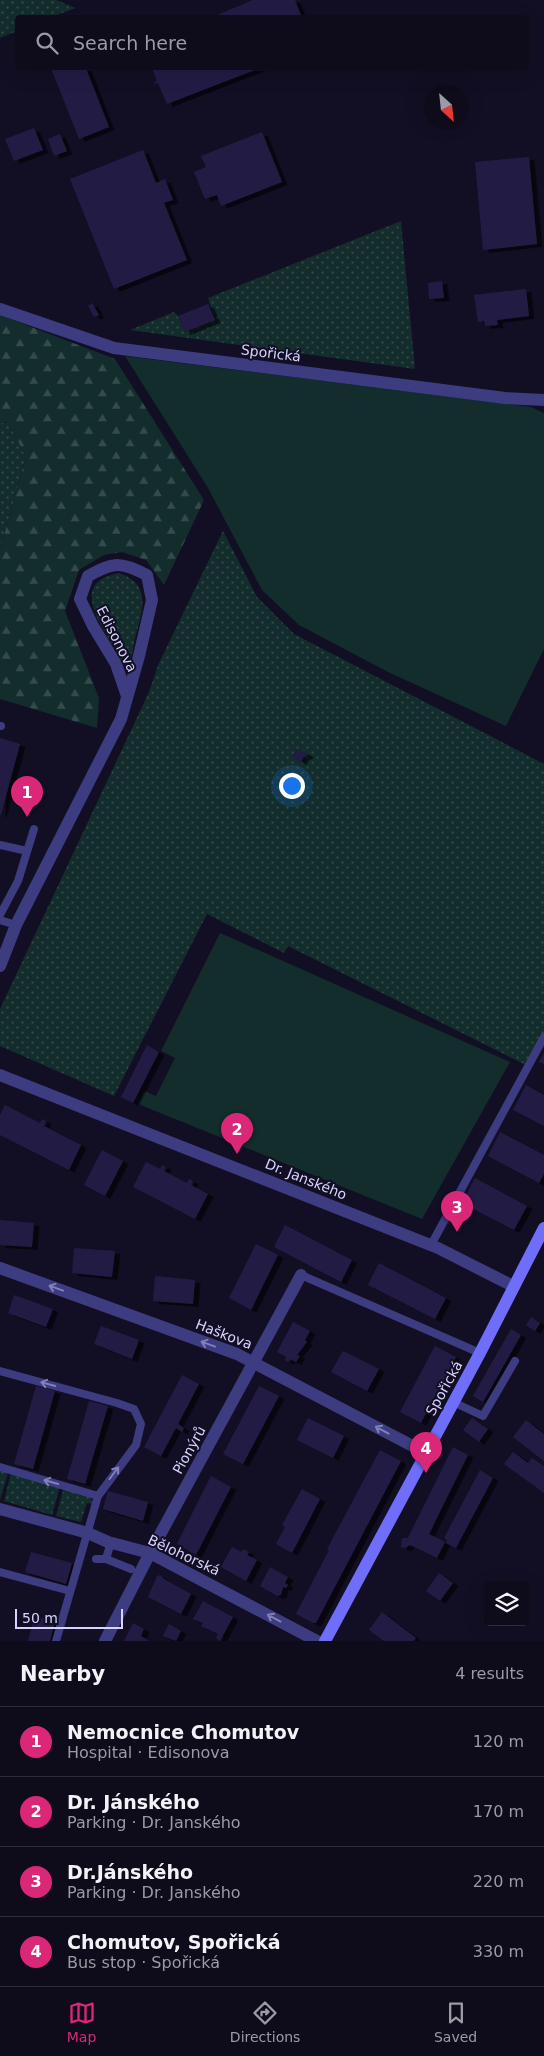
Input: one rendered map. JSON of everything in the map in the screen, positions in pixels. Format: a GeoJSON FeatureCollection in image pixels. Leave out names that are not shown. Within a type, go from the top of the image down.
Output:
{"type":"FeatureCollection","features":[{"type":"Feature","properties":{"kind":"street","name":"Spořická"},"geometry":{"type":"LineString","coordinates":[[0,309],[114,348],[496,397],[544,400]]}},
{"type":"Feature","properties":{"kind":"street","name":"Edisonova"},"geometry":{"type":"LineString","coordinates":[[0,966],[16,925],[121,719],[140,656],[152,600],[147,575],[132,567],[109,564],[88,576],[80,599],[93,626],[116,664],[127,696]]}},
{"type":"Feature","properties":{"kind":"street","name":"Dr. Janského"},"geometry":{"type":"LineString","coordinates":[[0,1075],[431,1245],[513,1286]]}},
{"type":"Feature","properties":{"kind":"street","name":"Spořická"},"geometry":{"type":"LineString","coordinates":[[325,1641],[480,1353],[544,1228]]}},
{"type":"Feature","properties":{"kind":"street","name":"Haškova"},"geometry":{"type":"LineString","coordinates":[[0,1268],[254,1362],[426,1453]]}},
{"type":"Feature","properties":{"kind":"street","name":"Pionýrů"},"geometry":{"type":"LineString","coordinates":[[106,1641],[150,1553],[301,1275]]}},
{"type":"Feature","properties":{"kind":"street","name":"Bělohorská"},"geometry":{"type":"LineString","coordinates":[[0,1509],[88,1533],[111,1542],[150,1553],[317,1641]]}},
{"type":"Feature","properties":{"kind":"lane"},"geometry":{"type":"LineString","coordinates":[[0,915],[18,881],[34,829]]}},
{"type":"Feature","properties":{"kind":"lane"},"geometry":{"type":"LineString","coordinates":[[0,845],[27,851]]}},
{"type":"Feature","properties":{"kind":"lane"},"geometry":{"type":"LineString","coordinates":[[0,920],[16,925]]}},
{"type":"Feature","properties":{"kind":"lane"},"geometry":{"type":"LineString","coordinates":[[431,1245],[544,1037]]}},
{"type":"Feature","properties":{"kind":"lane"},"geometry":{"type":"LineString","coordinates":[[301,1275],[480,1353]]}},
{"type":"Feature","properties":{"kind":"lane"},"geometry":{"type":"LineString","coordinates":[[453,1402],[483,1416],[515,1361]]}},
{"type":"Feature","properties":{"kind":"lane"},"geometry":{"type":"LineString","coordinates":[[0,1372],[134,1409],[141,1424],[136,1444],[98,1496],[56,1641]]}},
{"type":"Feature","properties":{"kind":"lane"},"geometry":{"type":"LineString","coordinates":[[0,1467],[98,1496]]}},
{"type":"Feature","properties":{"kind":"lane"},"geometry":{"type":"LineString","coordinates":[[106,1559],[111,1542]]}},
{"type":"Feature","properties":{"kind":"lane"},"geometry":{"type":"LineString","coordinates":[[96,1559],[106,1559],[131,1569]]}},
{"type":"Feature","properties":{"kind":"lane"},"geometry":{"type":"LineString","coordinates":[[0,1572],[70,1591]]}},
{"type":"Feature","properties":{"kind":"green space"},"geometry":{"type":"Polygon","coordinates":[[[0,0],[56,0],[76,8],[57,15],[15,15],[15,32],[0,38],[0,0]]]}},
{"type":"Feature","properties":{"kind":"green space"},"geometry":{"type":"Polygon","coordinates":[[[401,221],[415,369],[130,330],[174,312],[178,316],[185,332],[215,320],[208,298],[401,221]]]}},
{"type":"Feature","properties":{"kind":"green space"},"geometry":{"type":"Polygon","coordinates":[[[0,315],[115,359],[204,500],[164,585],[146,560],[122,552],[104,555],[79,570],[65,611],[99,698],[97,728],[0,699],[0,550],[26,457],[8,422],[0,423],[0,315]]]}},
{"type":"Feature","properties":{"kind":"green space"},"geometry":{"type":"Polygon","coordinates":[[[125,356],[531,407],[544,413],[544,649],[506,726],[388,672],[299,625],[262,590],[208,488],[125,356]]]}},
{"type":"Feature","properties":{"kind":"green space"},"geometry":{"type":"Polygon","coordinates":[[[8,422],[26,457],[0,550],[0,423],[8,422]]]}},
{"type":"Feature","properties":{"kind":"green space"},"geometry":{"type":"Polygon","coordinates":[[[223,531],[257,597],[294,634],[544,764],[544,1037],[528,1066],[288,946],[284,953],[207,914],[114,1096],[0,1046],[0,1009],[149,692],[159,663],[223,531]]]}},
{"type":"Feature","properties":{"kind":"green space"},"geometry":{"type":"Polygon","coordinates":[[[119,573],[137,584],[142,600],[140,618],[127,667],[102,628],[92,599],[93,590],[97,583],[106,577],[119,573]]]}},
{"type":"Feature","properties":{"kind":"green space"},"geometry":{"type":"Polygon","coordinates":[[[220,933],[510,1062],[422,1219],[138,1104],[144,1091],[156,1096],[175,1058],[161,1051],[220,933]]]}},
{"type":"Feature","properties":{"kind":"green space"},"geometry":{"type":"Polygon","coordinates":[[[0,1469],[8,1472],[0,1500],[0,1469]]]}},
{"type":"Feature","properties":{"kind":"green space"},"geometry":{"type":"Polygon","coordinates":[[[11,1473],[60,1486],[52,1515],[4,1501],[11,1473]]]}},
{"type":"Feature","properties":{"kind":"green space"},"geometry":{"type":"Polygon","coordinates":[[[64,1487],[91,1498],[93,1504],[87,1503],[81,1522],[56,1516],[64,1487]]]}},
{"type":"Feature","properties":{"kind":"building"},"geometry":{"type":"Polygon","coordinates":[[[253,0],[295,0],[301,15],[217,15],[253,0]]]}},
{"type":"Feature","properties":{"kind":"building"},"geometry":{"type":"Polygon","coordinates":[[[52,70],[87,70],[109,127],[79,139],[52,70]]]}},
{"type":"Feature","properties":{"kind":"building"},"geometry":{"type":"Polygon","coordinates":[[[153,70],[255,70],[167,104],[158,83],[155,84],[154,82],[157,81],[153,70]]]}},
{"type":"Feature","properties":{"kind":"building"},"geometry":{"type":"Polygon","coordinates":[[[34,128],[43,150],[14,161],[5,139],[34,128]]]}},
{"type":"Feature","properties":{"kind":"building"},"geometry":{"type":"Polygon","coordinates":[[[262,132],[282,182],[221,206],[217,195],[205,199],[194,172],[206,167],[201,156],[262,132]]]}},
{"type":"Feature","properties":{"kind":"building"},"geometry":{"type":"Polygon","coordinates":[[[60,134],[67,151],[54,156],[48,139],[60,134]]]}},
{"type":"Feature","properties":{"kind":"building"},"geometry":{"type":"Polygon","coordinates":[[[143,150],[156,183],[165,179],[173,200],[164,203],[187,260],[114,289],[70,179],[143,150]]]}},
{"type":"Feature","properties":{"kind":"building"},"geometry":{"type":"Polygon","coordinates":[[[529,157],[537,244],[483,250],[475,162],[529,157]]]}},
{"type":"Feature","properties":{"kind":"building"},"geometry":{"type":"Polygon","coordinates":[[[442,281],[444,298],[429,299],[428,283],[442,281]]]}},
{"type":"Feature","properties":{"kind":"building"},"geometry":{"type":"Polygon","coordinates":[[[526,289],[529,316],[497,320],[498,325],[485,326],[484,321],[478,322],[474,295],[526,289]]]}},
{"type":"Feature","properties":{"kind":"building"},"geometry":{"type":"Polygon","coordinates":[[[92,303],[99,315],[94,317],[88,306],[92,303]]]}},
{"type":"Feature","properties":{"kind":"building"},"geometry":{"type":"Polygon","coordinates":[[[208,304],[215,320],[185,332],[178,316],[208,304]]]}},
{"type":"Feature","properties":{"kind":"building"},"geometry":{"type":"Polygon","coordinates":[[[0,738],[20,744],[1,815],[0,814],[0,738]]]}},
{"type":"Feature","properties":{"kind":"building"},"geometry":{"type":"Polygon","coordinates":[[[297,749],[308,754],[306,757],[304,756],[301,762],[292,757],[297,749]]]}},
{"type":"Feature","properties":{"kind":"building"},"geometry":{"type":"Polygon","coordinates":[[[147,1045],[159,1052],[133,1103],[121,1097],[147,1045]]]}},
{"type":"Feature","properties":{"kind":"building"},"geometry":{"type":"Polygon","coordinates":[[[544,1053],[544,1064],[539,1062],[544,1053]]]}},
{"type":"Feature","properties":{"kind":"building"},"geometry":{"type":"Polygon","coordinates":[[[526,1085],[544,1095],[544,1126],[513,1110],[526,1085]]]}},
{"type":"Feature","properties":{"kind":"building"},"geometry":{"type":"Polygon","coordinates":[[[5,1105],[40,1123],[42,1119],[46,1121],[44,1126],[81,1145],[69,1170],[0,1135],[0,1115],[5,1105]]]}},
{"type":"Feature","properties":{"kind":"building"},"geometry":{"type":"Polygon","coordinates":[[[500,1132],[544,1155],[544,1174],[539,1183],[488,1156],[500,1132]]]}},
{"type":"Feature","properties":{"kind":"building"},"geometry":{"type":"Polygon","coordinates":[[[102,1150],[123,1161],[105,1196],[84,1185],[102,1150]]]}},
{"type":"Feature","properties":{"kind":"building"},"geometry":{"type":"Polygon","coordinates":[[[146,1162],[160,1169],[162,1165],[166,1167],[164,1171],[187,1183],[189,1179],[193,1181],[191,1185],[208,1194],[195,1219],[133,1187],[146,1162]]]}},
{"type":"Feature","properties":{"kind":"building"},"geometry":{"type":"Polygon","coordinates":[[[475,1178],[527,1206],[514,1230],[462,1203],[475,1178]]]}},
{"type":"Feature","properties":{"kind":"building"},"geometry":{"type":"Polygon","coordinates":[[[0,1220],[34,1223],[32,1247],[0,1245],[0,1220]]]}},
{"type":"Feature","properties":{"kind":"building"},"geometry":{"type":"Polygon","coordinates":[[[285,1225],[352,1260],[341,1282],[274,1247],[285,1225]]]}},
{"type":"Feature","properties":{"kind":"building"},"geometry":{"type":"Polygon","coordinates":[[[256,1244],[278,1255],[251,1310],[229,1298],[256,1244]]]}},
{"type":"Feature","properties":{"kind":"building"},"geometry":{"type":"Polygon","coordinates":[[[74,1248],[115,1251],[112,1277],[72,1273],[74,1248]]]}},
{"type":"Feature","properties":{"kind":"building"},"geometry":{"type":"Polygon","coordinates":[[[379,1263],[446,1298],[435,1319],[368,1285],[379,1263]]]}},
{"type":"Feature","properties":{"kind":"building"},"geometry":{"type":"Polygon","coordinates":[[[155,1276],[195,1280],[193,1304],[153,1301],[155,1276]]]}},
{"type":"Feature","properties":{"kind":"building"},"geometry":{"type":"Polygon","coordinates":[[[14,1295],[53,1309],[46,1327],[8,1313],[14,1295]]]}},
{"type":"Feature","properties":{"kind":"building"},"geometry":{"type":"Polygon","coordinates":[[[531,1317],[540,1323],[535,1331],[526,1325],[531,1317]]]}},
{"type":"Feature","properties":{"kind":"building"},"geometry":{"type":"Polygon","coordinates":[[[293,1322],[310,1331],[305,1340],[307,1342],[297,1355],[300,1356],[296,1362],[290,1359],[288,1362],[285,1360],[286,1357],[277,1352],[293,1322]]]}},
{"type":"Feature","properties":{"kind":"building"},"geometry":{"type":"Polygon","coordinates":[[[101,1326],[139,1340],[132,1359],[94,1344],[101,1326]]]}},
{"type":"Feature","properties":{"kind":"building"},"geometry":{"type":"Polygon","coordinates":[[[511,1329],[521,1335],[483,1402],[473,1396],[511,1329]]]}},
{"type":"Feature","properties":{"kind":"building"},"geometry":{"type":"Polygon","coordinates":[[[435,1346],[456,1357],[421,1423],[400,1412],[435,1346]]]}},
{"type":"Feature","properties":{"kind":"building"},"geometry":{"type":"Polygon","coordinates":[[[343,1351],[379,1369],[367,1391],[331,1372],[343,1351]]]}},
{"type":"Feature","properties":{"kind":"building"},"geometry":{"type":"Polygon","coordinates":[[[182,1375],[199,1384],[178,1424],[184,1428],[182,1432],[176,1428],[161,1456],[144,1447],[182,1375]]]}},
{"type":"Feature","properties":{"kind":"building"},"geometry":{"type":"Polygon","coordinates":[[[36,1386],[55,1391],[33,1469],[14,1464],[36,1386]]]}},
{"type":"Feature","properties":{"kind":"building"},"geometry":{"type":"Polygon","coordinates":[[[259,1386],[279,1396],[243,1464],[223,1454],[259,1386]]]}},
{"type":"Feature","properties":{"kind":"building"},"geometry":{"type":"Polygon","coordinates":[[[89,1401],[108,1406],[85,1484],[67,1479],[89,1401]]]}},
{"type":"Feature","properties":{"kind":"building"},"geometry":{"type":"Polygon","coordinates":[[[308,1418],[344,1436],[333,1458],[297,1440],[308,1418]]]}},
{"type":"Feature","properties":{"kind":"building"},"geometry":{"type":"Polygon","coordinates":[[[472,1418],[488,1429],[479,1442],[463,1430],[472,1418]]]}},
{"type":"Feature","properties":{"kind":"building"},"geometry":{"type":"Polygon","coordinates":[[[526,1420],[544,1434],[544,1461],[513,1437],[526,1420]]]}},
{"type":"Feature","properties":{"kind":"building"},"geometry":{"type":"Polygon","coordinates":[[[453,1447],[468,1455],[429,1534],[445,1542],[437,1558],[410,1545],[405,1548],[401,1547],[402,1538],[408,1538],[453,1447]]]}},
{"type":"Feature","properties":{"kind":"building"},"geometry":{"type":"Polygon","coordinates":[[[380,1450],[401,1461],[316,1623],[313,1623],[296,1614],[329,1550],[327,1549],[380,1450]]]}},
{"type":"Feature","properties":{"kind":"building"},"geometry":{"type":"Polygon","coordinates":[[[513,1452],[528,1463],[532,1458],[544,1466],[544,1493],[504,1464],[513,1452]]]}},
{"type":"Feature","properties":{"kind":"building"},"geometry":{"type":"Polygon","coordinates":[[[480,1470],[493,1478],[456,1548],[446,1543],[447,1540],[444,1538],[480,1470]]]}},
{"type":"Feature","properties":{"kind":"building"},"geometry":{"type":"Polygon","coordinates":[[[211,1476],[231,1487],[196,1555],[177,1544],[211,1476]]]}},
{"type":"Feature","properties":{"kind":"building"},"geometry":{"type":"Polygon","coordinates":[[[302,1489],[320,1499],[292,1553],[276,1544],[285,1527],[282,1525],[302,1489]]]}},
{"type":"Feature","properties":{"kind":"building"},"geometry":{"type":"Polygon","coordinates":[[[108,1491],[148,1502],[143,1521],[103,1509],[108,1491]]]}},
{"type":"Feature","properties":{"kind":"building"},"geometry":{"type":"Polygon","coordinates":[[[232,1547],[242,1552],[243,1549],[249,1552],[247,1555],[257,1560],[246,1581],[221,1567],[232,1547]]]}},
{"type":"Feature","properties":{"kind":"building"},"geometry":{"type":"Polygon","coordinates":[[[31,1552],[72,1563],[66,1584],[25,1572],[31,1552]]]}},
{"type":"Feature","properties":{"kind":"building"},"geometry":{"type":"Polygon","coordinates":[[[270,1567],[288,1577],[285,1583],[288,1585],[286,1588],[283,1587],[281,1595],[277,1596],[260,1586],[270,1567]]]}},
{"type":"Feature","properties":{"kind":"building"},"geometry":{"type":"Polygon","coordinates":[[[439,1573],[453,1583],[440,1601],[426,1591],[439,1573]]]}},
{"type":"Feature","properties":{"kind":"building"},"geometry":{"type":"Polygon","coordinates":[[[160,1575],[191,1594],[181,1614],[148,1597],[157,1576],[160,1575]]]}},
{"type":"Feature","properties":{"kind":"building"},"geometry":{"type":"Polygon","coordinates":[[[203,1601],[233,1617],[220,1641],[216,1638],[218,1634],[201,1626],[203,1623],[193,1619],[203,1601]]]}},
{"type":"Feature","properties":{"kind":"building"},"geometry":{"type":"Polygon","coordinates":[[[382,1612],[416,1638],[414,1641],[384,1641],[369,1630],[382,1612]]]}},
{"type":"Feature","properties":{"kind":"building"},"geometry":{"type":"Polygon","coordinates":[[[35,1616],[55,1622],[50,1641],[28,1641],[35,1616]]]}},
{"type":"Feature","properties":{"kind":"building"},"geometry":{"type":"Polygon","coordinates":[[[133,1623],[144,1629],[141,1636],[149,1641],[124,1641],[133,1623]]]}},
{"type":"Feature","properties":{"kind":"building"},"geometry":{"type":"Polygon","coordinates":[[[169,1624],[181,1631],[176,1641],[163,1636],[169,1624]]]}},
{"type":"Feature","properties":{"kind":"place","name":"Nemocnice Chomutov"},"geometry":{"type":"Point","coordinates":[27,817]}},
{"type":"Feature","properties":{"kind":"place","name":"Dr. Jánského"},"geometry":{"type":"Point","coordinates":[237,1154]}},
{"type":"Feature","properties":{"kind":"place","name":"Dr.Jánského"},"geometry":{"type":"Point","coordinates":[457,1232]}},
{"type":"Feature","properties":{"kind":"place","name":"Chomutov, Spořická"},"geometry":{"type":"Point","coordinates":[426,1473]}}]}
